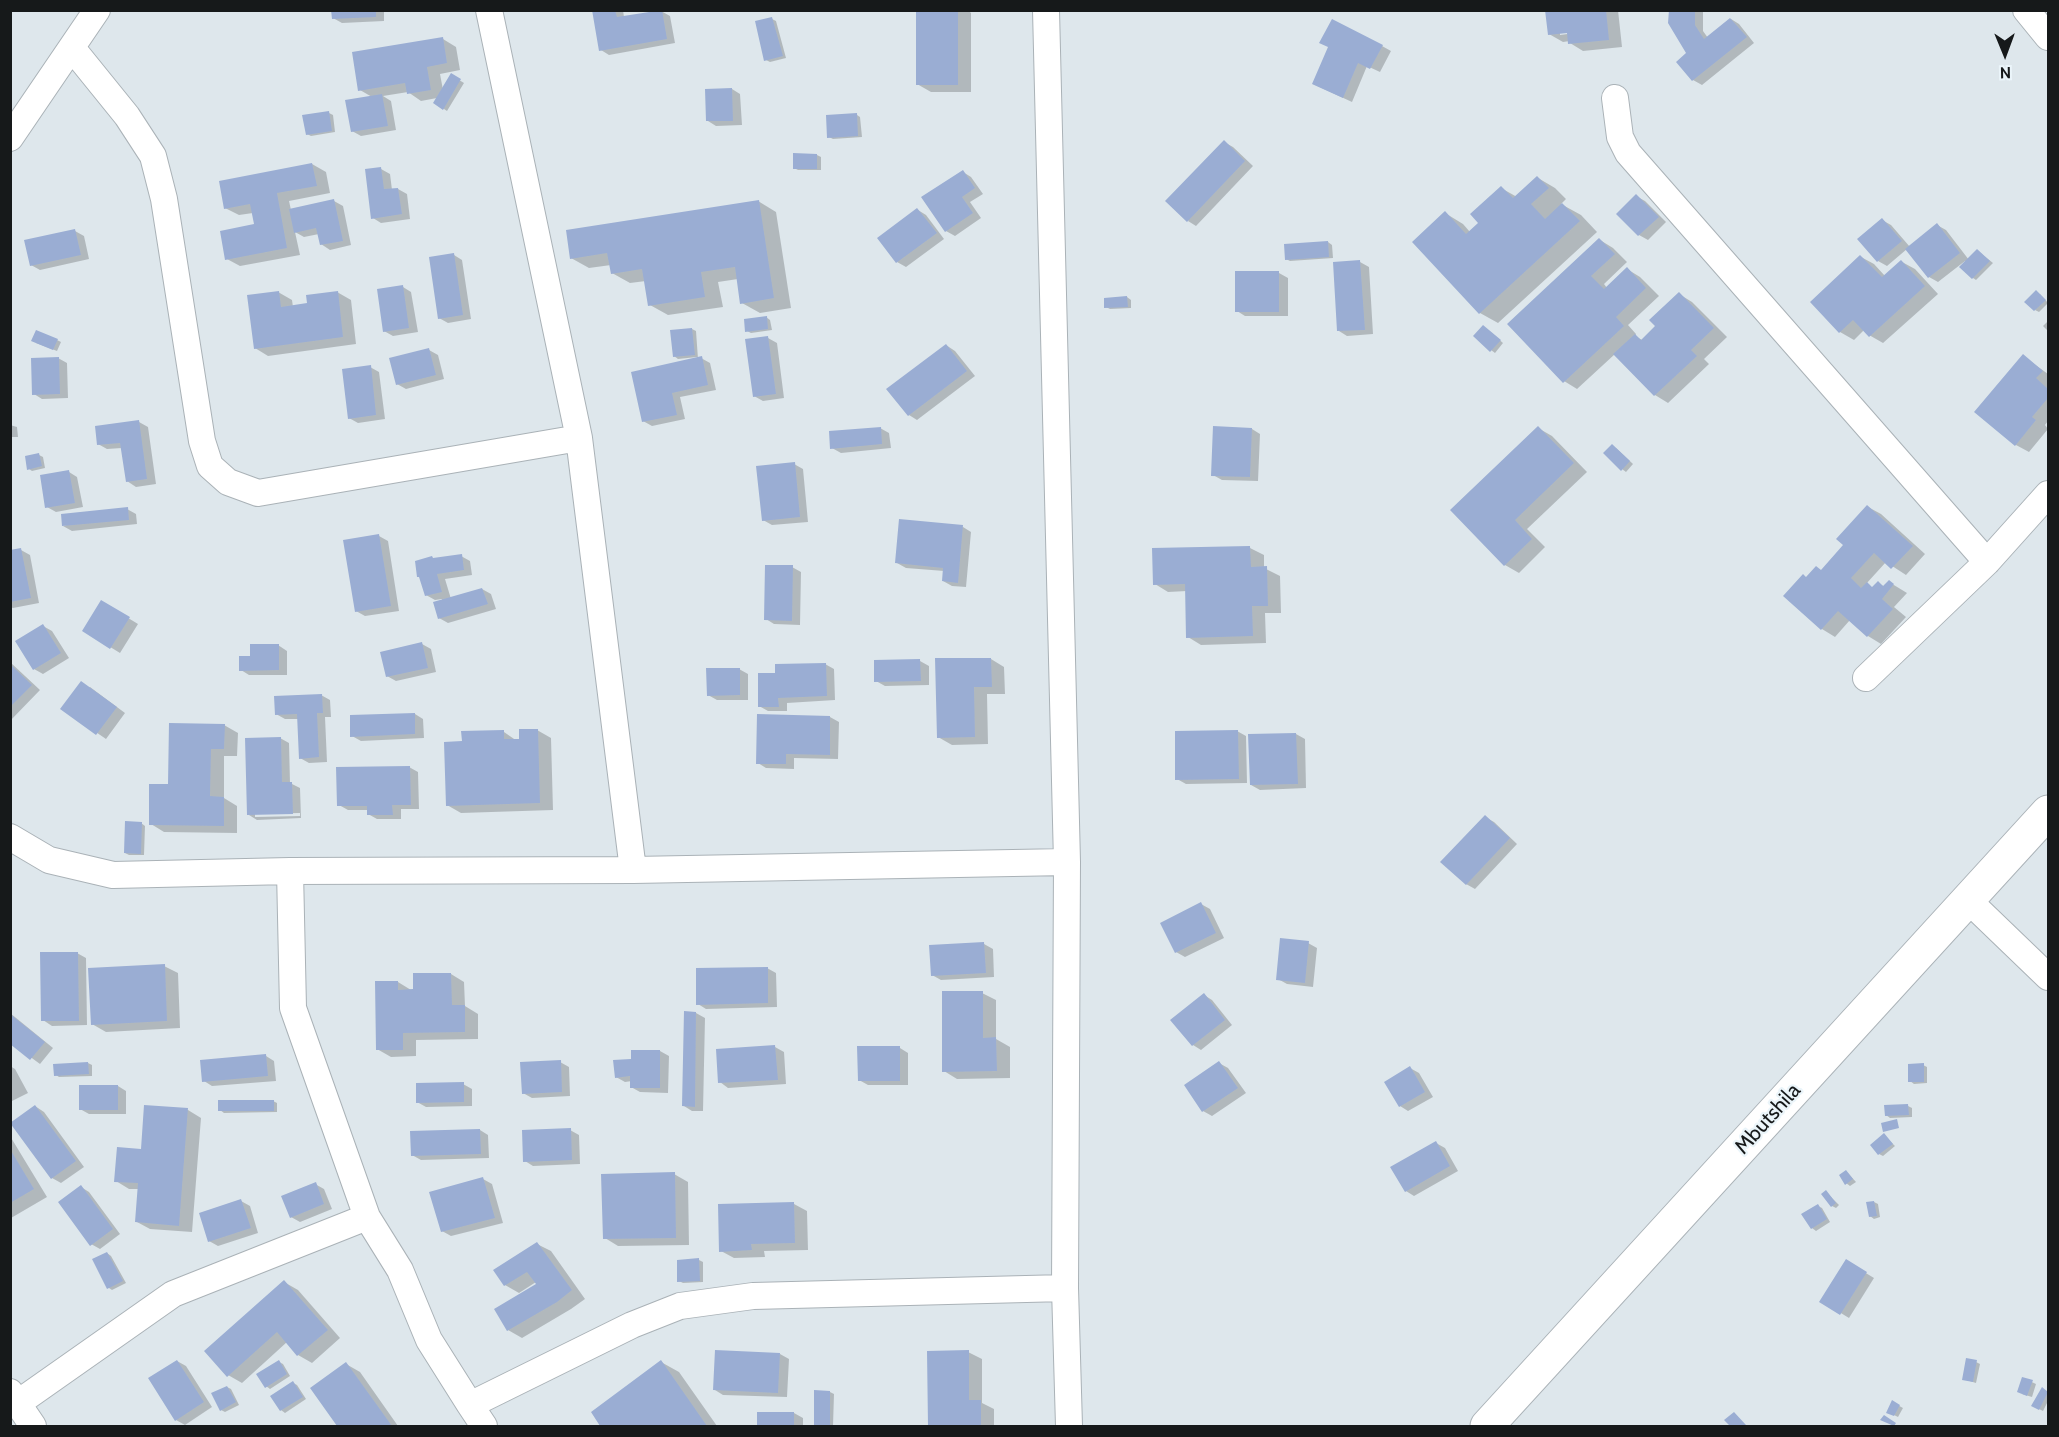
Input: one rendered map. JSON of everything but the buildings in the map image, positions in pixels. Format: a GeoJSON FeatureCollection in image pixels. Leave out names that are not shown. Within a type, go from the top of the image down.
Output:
{"type":"FeatureCollection","features":[{"type":"Feature","properties":{"kind":"street"},"geometry":{"type":"LineString","coordinates":[[10,138],[97,10]]}},
{"type":"Feature","properties":{"kind":"street"},"geometry":{"type":"LineString","coordinates":[[489,10],[579,438],[633,870]]}},
{"type":"Feature","properties":{"kind":"street"},"geometry":{"type":"LineString","coordinates":[[1046,10],[1067,862],[1065,1288],[1069,1426]]}},
{"type":"Feature","properties":{"kind":"street"},"geometry":{"type":"LineString","coordinates":[[2026,10],[2049,37]]}},
{"type":"Feature","properties":{"kind":"street"},"geometry":{"type":"LineString","coordinates":[[72,48],[127,116],[153,156],[164,199],[202,441],[210,466],[228,482],[258,493],[579,438]]}},
{"type":"Feature","properties":{"kind":"street"},"geometry":{"type":"LineString","coordinates":[[1615,98],[1620,137],[1628,153],[1987,562]]}},
{"type":"Feature","properties":{"kind":"street"},"geometry":{"type":"LineString","coordinates":[[1866,678],[1987,562],[2049,494]]}},
{"type":"Feature","properties":{"kind":"street","name":"Mbutshila"},"geometry":{"type":"LineString","coordinates":[[1487,1426],[2049,812]]}},
{"type":"Feature","properties":{"kind":"street"},"geometry":{"type":"LineString","coordinates":[[10,837],[49,860],[113,875],[290,871],[633,870],[1067,862]]}},
{"type":"Feature","properties":{"kind":"street"},"geometry":{"type":"LineString","coordinates":[[290,871],[293,1008],[367,1217],[400,1270],[429,1340],[484,1426]]}},
{"type":"Feature","properties":{"kind":"street"},"geometry":{"type":"LineString","coordinates":[[1968,900],[2049,977]]}},
{"type":"Feature","properties":{"kind":"street"},"geometry":{"type":"LineString","coordinates":[[33,1426],[14,1397],[173,1294],[367,1217]]}},
{"type":"Feature","properties":{"kind":"street"},"geometry":{"type":"LineString","coordinates":[[470,1405],[632,1325],[680,1306],[753,1296],[1065,1288]]}}]}
